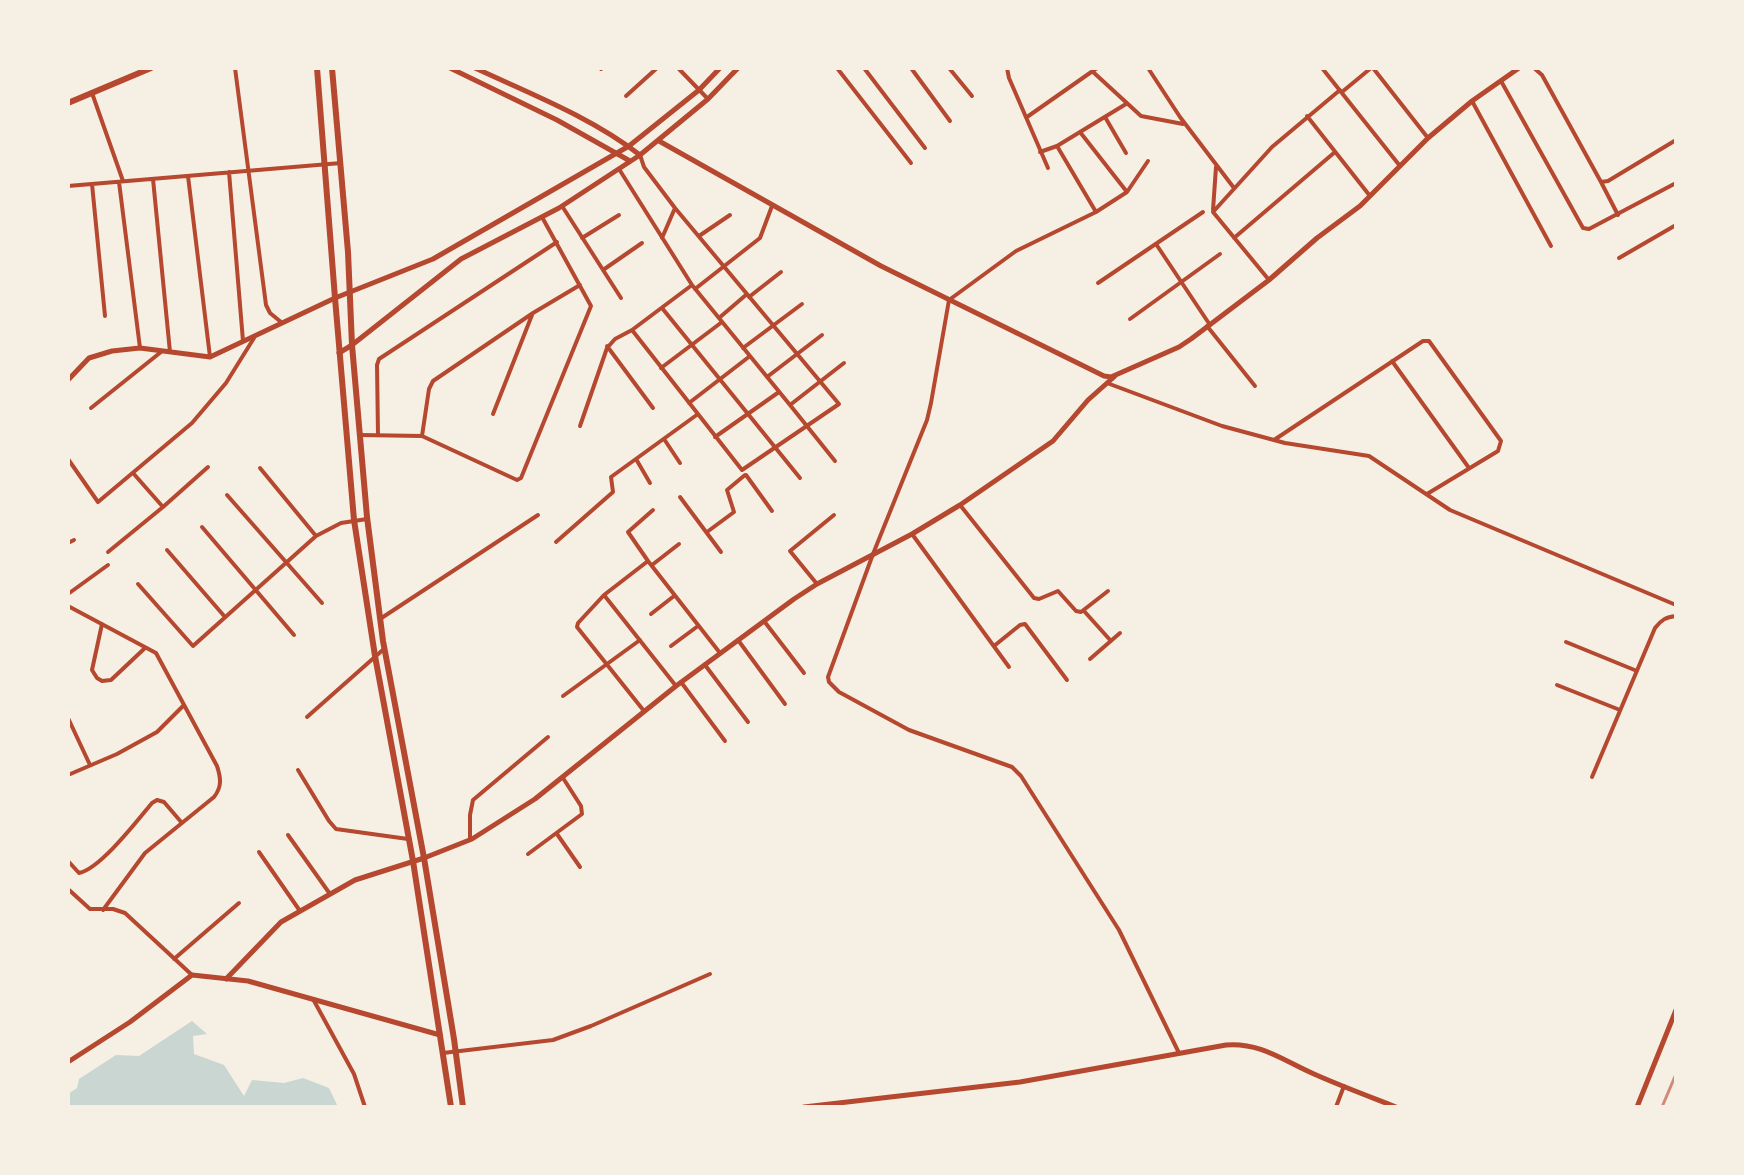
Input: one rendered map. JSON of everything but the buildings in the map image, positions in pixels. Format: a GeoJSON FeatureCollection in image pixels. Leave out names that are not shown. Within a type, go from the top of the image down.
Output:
{"type":"FeatureCollection","features":[{"type":"Feature","properties":{"kind":"main road"},"geometry":{"type":"LineString","coordinates":[[68,103],[151,68]]}},
{"type":"Feature","properties":{"kind":"main road"},"geometry":{"type":"LineString","coordinates":[[317,68],[354,520],[375,656],[413,861],[451,1107]]}},
{"type":"Feature","properties":{"kind":"main road"},"geometry":{"type":"LineString","coordinates":[[332,68],[367,519],[380,619],[424,858],[463,1107]]}},
{"type":"Feature","properties":{"kind":"street"},"geometry":{"type":"LineString","coordinates":[[127,68],[130,76]]}},
{"type":"Feature","properties":{"kind":"street"},"geometry":{"type":"LineString","coordinates":[[235,68],[266,305],[281,322]]}},
{"type":"Feature","properties":{"kind":"street"},"geometry":{"type":"LineString","coordinates":[[450,68],[644,167]]}},
{"type":"Feature","properties":{"kind":"street"},"geometry":{"type":"LineString","coordinates":[[475,68],[572,113],[640,155],[644,167],[675,208],[839,404],[744,472],[727,490],[734,512],[707,532]]}},
{"type":"Feature","properties":{"kind":"street"},"geometry":{"type":"LineString","coordinates":[[626,96],[657,68]]}},
{"type":"Feature","properties":{"kind":"street"},"geometry":{"type":"LineString","coordinates":[[678,68],[708,99]]}},
{"type":"Feature","properties":{"kind":"street"},"geometry":{"type":"LineString","coordinates":[[68,380],[89,358],[112,351],[140,348],[210,357],[335,298],[433,259],[629,146],[699,90],[720,68]]}},
{"type":"Feature","properties":{"kind":"street"},"geometry":{"type":"LineString","coordinates":[[339,353],[461,259],[562,206],[640,155],[708,99],[738,68]]}},
{"type":"Feature","properties":{"kind":"street"},"geometry":{"type":"LineString","coordinates":[[837,68],[911,163]]}},
{"type":"Feature","properties":{"kind":"street"},"geometry":{"type":"LineString","coordinates":[[864,68],[925,148]]}},
{"type":"Feature","properties":{"kind":"street"},"geometry":{"type":"LineString","coordinates":[[911,68],[950,121]]}},
{"type":"Feature","properties":{"kind":"street"},"geometry":{"type":"LineString","coordinates":[[949,68],[972,96]]}},
{"type":"Feature","properties":{"kind":"street"},"geometry":{"type":"LineString","coordinates":[[1007,68],[1048,168]]}},
{"type":"Feature","properties":{"kind":"street"},"geometry":{"type":"LineString","coordinates":[[1148,68],[1185,124],[1234,188]]}},
{"type":"Feature","properties":{"kind":"street"},"geometry":{"type":"LineString","coordinates":[[1322,68],[1400,166]]}},
{"type":"Feature","properties":{"kind":"street"},"geometry":{"type":"LineString","coordinates":[[1213,212],[1272,147],[1307,116],[1372,68],[1428,138]]}},
{"type":"Feature","properties":{"kind":"street"},"geometry":{"type":"LineString","coordinates":[[226,979],[281,922],[355,880],[470,840],[535,799],[679,684],[817,584],[960,505],[1053,441],[1088,400],[1115,376],[1185,343],[1269,280],[1370,196],[1428,138],[1472,101],[1519,68]]}},
{"type":"Feature","properties":{"kind":"street"},"geometry":{"type":"LineString","coordinates":[[1534,68],[1542,75],[1618,215]]}},
{"type":"Feature","properties":{"kind":"street"},"geometry":{"type":"LineString","coordinates":[[1026,118],[1094,70],[1141,116],[1185,124]]}},
{"type":"Feature","properties":{"kind":"street"},"geometry":{"type":"LineString","coordinates":[[1501,81],[1583,228],[1589,229],[1618,215],[1676,183]]}},
{"type":"Feature","properties":{"kind":"street"},"geometry":{"type":"LineString","coordinates":[[92,93],[121,181],[140,348]]}},
{"type":"Feature","properties":{"kind":"street"},"geometry":{"type":"LineString","coordinates":[[1472,101],[1551,246]]}},
{"type":"Feature","properties":{"kind":"street"},"geometry":{"type":"LineString","coordinates":[[1040,152],[1057,146],[1126,104]]}},
{"type":"Feature","properties":{"kind":"street"},"geometry":{"type":"LineString","coordinates":[[1307,116],[1370,196]]}},
{"type":"Feature","properties":{"kind":"street"},"geometry":{"type":"LineString","coordinates":[[1105,117],[1126,153]]}},
{"type":"Feature","properties":{"kind":"street"},"geometry":{"type":"LineString","coordinates":[[1080,132],[1127,192]]}},
{"type":"Feature","properties":{"kind":"street"},"geometry":{"type":"LineString","coordinates":[[1601,182],[1608,181],[1676,140]]}},
{"type":"Feature","properties":{"kind":"street"},"geometry":{"type":"LineString","coordinates":[[659,141],[881,266],[1104,376],[1115,376]]}},
{"type":"Feature","properties":{"kind":"street"},"geometry":{"type":"LineString","coordinates":[[1057,146],[1096,212]]}},
{"type":"Feature","properties":{"kind":"street"},"geometry":{"type":"LineString","coordinates":[[1234,238],[1335,152]]}},
{"type":"Feature","properties":{"kind":"street"},"geometry":{"type":"LineString","coordinates":[[1148,161],[1127,192],[1090,216],[1016,251],[949,300],[927,420],[828,677],[839,692],[909,730],[1012,767],[1021,776],[1119,930],[1179,1053]]}},
{"type":"Feature","properties":{"kind":"street"},"geometry":{"type":"LineString","coordinates":[[68,186],[341,163]]}},
{"type":"Feature","properties":{"kind":"street"},"geometry":{"type":"LineString","coordinates":[[1216,164],[1213,212],[1269,280]]}},
{"type":"Feature","properties":{"kind":"street"},"geometry":{"type":"LineString","coordinates":[[619,169],[693,287],[835,461]]}},
{"type":"Feature","properties":{"kind":"street"},"geometry":{"type":"LineString","coordinates":[[229,172],[243,341]]}},
{"type":"Feature","properties":{"kind":"street"},"geometry":{"type":"LineString","coordinates":[[188,176],[210,357]]}},
{"type":"Feature","properties":{"kind":"street"},"geometry":{"type":"LineString","coordinates":[[153,179],[166,351]]}},
{"type":"Feature","properties":{"kind":"street"},"geometry":{"type":"LineString","coordinates":[[92,184],[105,316]]}},
{"type":"Feature","properties":{"kind":"street"},"geometry":{"type":"LineString","coordinates":[[562,206],[621,298]]}},
{"type":"Feature","properties":{"kind":"street"},"geometry":{"type":"LineString","coordinates":[[580,426],[607,346],[724,267],[760,238],[772,206]]}},
{"type":"Feature","properties":{"kind":"street"},"geometry":{"type":"LineString","coordinates":[[662,238],[675,208]]}},
{"type":"Feature","properties":{"kind":"street"},"geometry":{"type":"LineString","coordinates":[[1098,283],[1203,212]]}},
{"type":"Feature","properties":{"kind":"street"},"geometry":{"type":"LineString","coordinates":[[582,238],[619,215]]}},
{"type":"Feature","properties":{"kind":"street"},"geometry":{"type":"LineString","coordinates":[[699,236],[730,215]]}},
{"type":"Feature","properties":{"kind":"street"},"geometry":{"type":"LineString","coordinates":[[360,435],[422,436],[517,480],[521,478],[591,309],[590,302],[542,217]]}},
{"type":"Feature","properties":{"kind":"street"},"geometry":{"type":"LineString","coordinates":[[1619,258],[1676,225]]}},
{"type":"Feature","properties":{"kind":"street"},"geometry":{"type":"LineString","coordinates":[[378,435],[379,359],[557,242]]}},
{"type":"Feature","properties":{"kind":"street"},"geometry":{"type":"LineString","coordinates":[[603,270],[642,243]]}},
{"type":"Feature","properties":{"kind":"street"},"geometry":{"type":"LineString","coordinates":[[1156,244],[1208,326],[1255,386]]}},
{"type":"Feature","properties":{"kind":"street"},"geometry":{"type":"LineString","coordinates":[[1130,319],[1220,254]]}},
{"type":"Feature","properties":{"kind":"street"},"geometry":{"type":"LineString","coordinates":[[661,368],[781,272]]}},
{"type":"Feature","properties":{"kind":"street"},"geometry":{"type":"LineString","coordinates":[[422,436],[433,381],[580,285]]}},
{"type":"Feature","properties":{"kind":"street"},"geometry":{"type":"LineString","coordinates":[[743,348],[802,304]]}},
{"type":"Feature","properties":{"kind":"street"},"geometry":{"type":"LineString","coordinates":[[662,308],[800,478]]}},
{"type":"Feature","properties":{"kind":"street"},"geometry":{"type":"LineString","coordinates":[[493,414],[533,313]]}},
{"type":"Feature","properties":{"kind":"street"},"geometry":{"type":"LineString","coordinates":[[632,330],[772,511]]}},
{"type":"Feature","properties":{"kind":"street"},"geometry":{"type":"LineString","coordinates":[[68,459],[98,502],[192,423],[226,383],[256,334]]}},
{"type":"Feature","properties":{"kind":"street"},"geometry":{"type":"LineString","coordinates":[[767,377],[822,335]]}},
{"type":"Feature","properties":{"kind":"street"},"geometry":{"type":"LineString","coordinates":[[1274,440],[1423,341],[1429,341],[1499,436],[1501,446],[1498,451],[1426,494]]}},
{"type":"Feature","properties":{"kind":"street"},"geometry":{"type":"LineString","coordinates":[[607,346],[653,408]]}},
{"type":"Feature","properties":{"kind":"street"},"geometry":{"type":"LineString","coordinates":[[91,408],[166,351]]}},
{"type":"Feature","properties":{"kind":"street"},"geometry":{"type":"LineString","coordinates":[[689,403],[750,356]]}},
{"type":"Feature","properties":{"kind":"street"},"geometry":{"type":"LineString","coordinates":[[1392,361],[1469,468]]}},
{"type":"Feature","properties":{"kind":"street"},"geometry":{"type":"LineString","coordinates":[[790,405],[844,363]]}},
{"type":"Feature","properties":{"kind":"street"},"geometry":{"type":"LineString","coordinates":[[1107,383],[1222,426],[1274,440],[1364,454],[1450,510],[1676,605]]}},
{"type":"Feature","properties":{"kind":"street"},"geometry":{"type":"LineString","coordinates":[[715,437],[779,392]]}},
{"type":"Feature","properties":{"kind":"street"},"geometry":{"type":"LineString","coordinates":[[556,542],[613,492],[610,478],[698,414]]}},
{"type":"Feature","properties":{"kind":"street"},"geometry":{"type":"LineString","coordinates":[[664,439],[680,463]]}},
{"type":"Feature","properties":{"kind":"street"},"geometry":{"type":"LineString","coordinates":[[636,459],[650,483]]}},
{"type":"Feature","properties":{"kind":"street"},"geometry":{"type":"LineString","coordinates":[[108,552],[208,467]]}},
{"type":"Feature","properties":{"kind":"street"},"geometry":{"type":"LineString","coordinates":[[260,468],[316,536]]}},
{"type":"Feature","properties":{"kind":"street"},"geometry":{"type":"LineString","coordinates":[[133,473],[163,507]]}},
{"type":"Feature","properties":{"kind":"street"},"geometry":{"type":"LineString","coordinates":[[227,495],[322,603]]}},
{"type":"Feature","properties":{"kind":"street"},"geometry":{"type":"LineString","coordinates":[[680,497],[721,552]]}},
{"type":"Feature","properties":{"kind":"street"},"geometry":{"type":"LineString","coordinates":[[960,505],[1034,598],[1058,591],[1078,612],[1084,611],[1108,591]]}},
{"type":"Feature","properties":{"kind":"street"},"geometry":{"type":"LineString","coordinates":[[653,510],[628,532],[720,653]]}},
{"type":"Feature","properties":{"kind":"street"},"geometry":{"type":"LineString","coordinates":[[380,619],[538,515]]}},
{"type":"Feature","properties":{"kind":"street"},"geometry":{"type":"LineString","coordinates":[[817,584],[790,551],[834,515]]}},
{"type":"Feature","properties":{"kind":"street"},"geometry":{"type":"LineString","coordinates":[[138,584],[193,646],[316,536],[341,523],[367,519]]}},
{"type":"Feature","properties":{"kind":"street"},"geometry":{"type":"LineString","coordinates":[[202,527],[294,635]]}},
{"type":"Feature","properties":{"kind":"street"},"geometry":{"type":"LineString","coordinates":[[912,534],[1009,667]]}},
{"type":"Feature","properties":{"kind":"street"},"geometry":{"type":"LineString","coordinates":[[644,712],[577,625],[604,595],[679,544]]}},
{"type":"Feature","properties":{"kind":"street"},"geometry":{"type":"LineString","coordinates":[[167,550],[225,617]]}},
{"type":"Feature","properties":{"kind":"street"},"geometry":{"type":"LineString","coordinates":[[68,594],[108,565]]}},
{"type":"Feature","properties":{"kind":"street"},"geometry":{"type":"LineString","coordinates":[[604,595],[725,741]]}},
{"type":"Feature","properties":{"kind":"street"},"geometry":{"type":"LineString","coordinates":[[651,614],[675,595]]}},
{"type":"Feature","properties":{"kind":"street"},"geometry":{"type":"LineString","coordinates":[[68,606],[156,653],[217,766],[221,784],[214,797],[140,858],[103,910]]}},
{"type":"Feature","properties":{"kind":"street"},"geometry":{"type":"LineString","coordinates":[[1084,611],[1111,641]]}},
{"type":"Feature","properties":{"kind":"street"},"geometry":{"type":"LineString","coordinates":[[1592,777],[1655,628],[1668,617],[1676,616]]}},
{"type":"Feature","properties":{"kind":"street"},"geometry":{"type":"LineString","coordinates":[[764,621],[804,673]]}},
{"type":"Feature","properties":{"kind":"street"},"geometry":{"type":"LineString","coordinates":[[102,624],[92,670],[102,681],[111,680],[145,648]]}},
{"type":"Feature","properties":{"kind":"street"},"geometry":{"type":"LineString","coordinates":[[994,646],[1025,624],[1067,680]]}},
{"type":"Feature","properties":{"kind":"street"},"geometry":{"type":"LineString","coordinates":[[671,646],[699,626]]}},
{"type":"Feature","properties":{"kind":"street"},"geometry":{"type":"LineString","coordinates":[[1090,659],[1120,633]]}},
{"type":"Feature","properties":{"kind":"street"},"geometry":{"type":"LineString","coordinates":[[563,696],[640,640]]}},
{"type":"Feature","properties":{"kind":"street"},"geometry":{"type":"LineString","coordinates":[[738,640],[785,704]]}},
{"type":"Feature","properties":{"kind":"street"},"geometry":{"type":"LineString","coordinates":[[1566,642],[1637,671]]}},
{"type":"Feature","properties":{"kind":"street"},"geometry":{"type":"LineString","coordinates":[[307,717],[385,648]]}},
{"type":"Feature","properties":{"kind":"street"},"geometry":{"type":"LineString","coordinates":[[705,665],[748,722]]}},
{"type":"Feature","properties":{"kind":"street"},"geometry":{"type":"LineString","coordinates":[[1557,685],[1620,710]]}},
{"type":"Feature","properties":{"kind":"street"},"geometry":{"type":"LineString","coordinates":[[68,775],[117,754],[157,732],[184,705]]}},
{"type":"Feature","properties":{"kind":"street"},"geometry":{"type":"LineString","coordinates":[[68,718],[90,765]]}},
{"type":"Feature","properties":{"kind":"street"},"geometry":{"type":"LineString","coordinates":[[470,840],[473,800],[548,737]]}},
{"type":"Feature","properties":{"kind":"street"},"geometry":{"type":"LineString","coordinates":[[298,770],[336,829],[408,839]]}},
{"type":"Feature","properties":{"kind":"street"},"geometry":{"type":"LineString","coordinates":[[528,854],[582,814],[581,806],[563,777]]}},
{"type":"Feature","properties":{"kind":"street"},"geometry":{"type":"LineString","coordinates":[[68,861],[79,873],[87,871],[106,856],[157,800],[164,802],[182,823]]}},
{"type":"Feature","properties":{"kind":"street"},"geometry":{"type":"LineString","coordinates":[[557,834],[580,867]]}},
{"type":"Feature","properties":{"kind":"street"},"geometry":{"type":"LineString","coordinates":[[288,835],[330,894]]}},
{"type":"Feature","properties":{"kind":"street"},"geometry":{"type":"LineString","coordinates":[[259,852],[300,911]]}},
{"type":"Feature","properties":{"kind":"street"},"geometry":{"type":"LineString","coordinates":[[68,889],[90,909],[113,909],[125,913],[192,975],[248,981],[440,1035]]}},
{"type":"Feature","properties":{"kind":"street"},"geometry":{"type":"LineString","coordinates":[[174,959],[239,903]]}},
{"type":"Feature","properties":{"kind":"street"},"geometry":{"type":"LineString","coordinates":[[442,1053],[553,1040],[710,974]]}},
{"type":"Feature","properties":{"kind":"street"},"geometry":{"type":"LineString","coordinates":[[68,1062],[130,1022],[192,975]]}},
{"type":"Feature","properties":{"kind":"street"},"geometry":{"type":"LineString","coordinates":[[313,999],[354,1074],[365,1107]]}},
{"type":"Feature","properties":{"kind":"street"},"geometry":{"type":"LineString","coordinates":[[1637,1107],[1676,1010]]}},
{"type":"Feature","properties":{"kind":"street"},"geometry":{"type":"LineString","coordinates":[[804,1107],[1020,1082],[1242,1043],[1262,1048],[1396,1107]]}},
{"type":"Feature","properties":{"kind":"street"},"geometry":{"type":"LineString","coordinates":[[1336,1107],[1344,1086]]}},
{"type":"Feature","properties":{"kind":"shaded area"},"geometry":{"type":"Polygon","coordinates":[[[192,1021],[207,1034],[193,1036],[194,1054],[224,1065],[244,1096],[252,1080],[284,1083],[303,1078],[329,1088],[338,1107],[68,1107],[68,1094],[77,1088],[79,1079],[116,1055],[139,1056],[192,1021]]]}},
{"type":"Feature","properties":{"kind":"railway"},"geometry":{"type":"LineString","coordinates":[[1662,1107],[1676,1074]]}}]}
